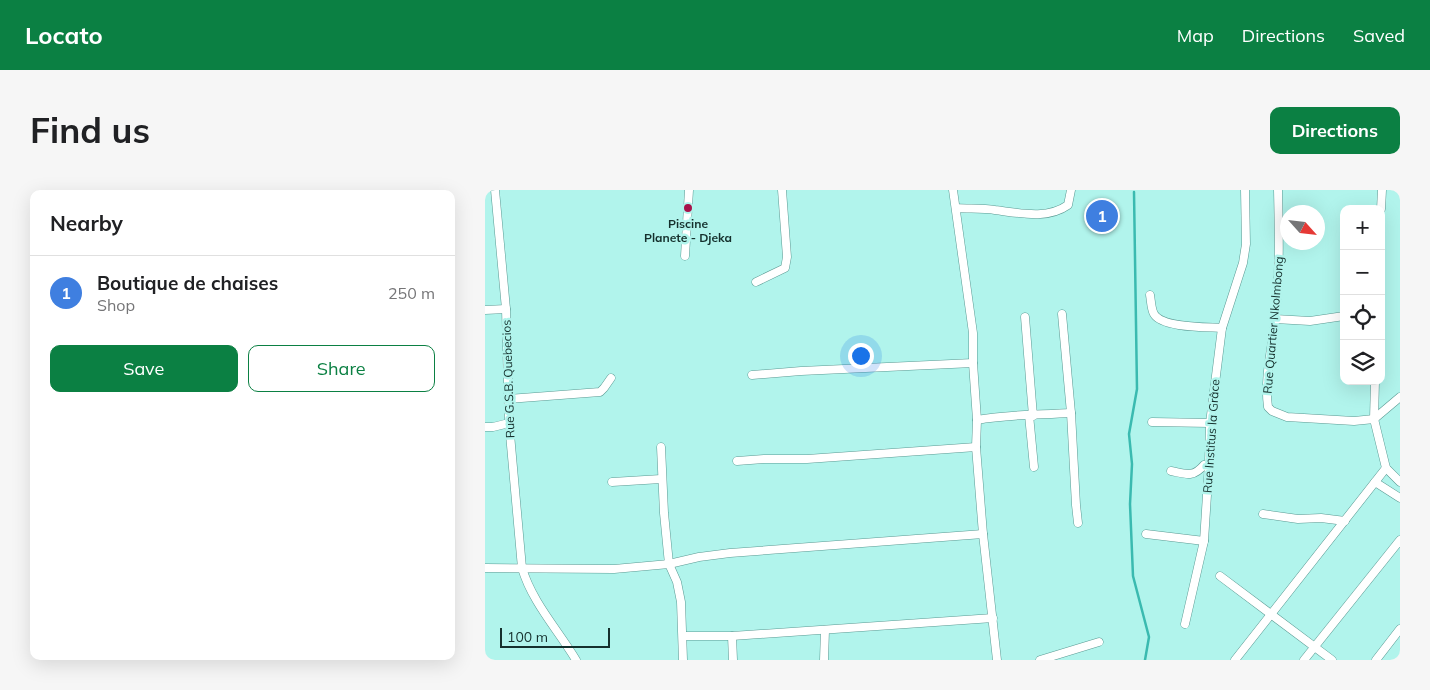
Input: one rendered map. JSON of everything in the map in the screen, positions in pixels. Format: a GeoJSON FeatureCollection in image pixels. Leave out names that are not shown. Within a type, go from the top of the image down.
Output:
{"type":"FeatureCollection","features":[{"type":"Feature","properties":{"kind":"street","name":"Rue G.S.B. Quebecios"},"geometry":{"type":"LineString","coordinates":[[495,190],[506,309],[509,422],[522,568],[533,594],[576,660]]}},
{"type":"Feature","properties":{"kind":"street"},"geometry":{"type":"LineString","coordinates":[[685,256],[689,190]]}},
{"type":"Feature","properties":{"kind":"street"},"geometry":{"type":"LineString","coordinates":[[756,282],[785,268],[787,257],[782,190]]}},
{"type":"Feature","properties":{"kind":"street"},"geometry":{"type":"LineString","coordinates":[[953,190],[973,333],[977,448],[983,534],[997,660]]}},
{"type":"Feature","properties":{"kind":"street"},"geometry":{"type":"LineString","coordinates":[[956,208],[1040,214],[1058,211],[1067,205],[1071,190]]}},
{"type":"Feature","properties":{"kind":"street","name":"Rue Institus la Grâce"},"geometry":{"type":"LineString","coordinates":[[1185,624],[1204,541],[1210,423],[1222,328],[1243,263],[1246,244],[1245,190]]}},
{"type":"Feature","properties":{"kind":"street","name":"Rue Quartier Nkolmbong"},"geometry":{"type":"LineString","coordinates":[[1278,190],[1280,245],[1275,319],[1267,375],[1267,404],[1270,410],[1287,417],[1354,421],[1374,419]]}},
{"type":"Feature","properties":{"kind":"street"},"geometry":{"type":"LineString","coordinates":[[1381,205],[1382,190]]}},
{"type":"Feature","properties":{"kind":"street"},"geometry":{"type":"LineString","coordinates":[[1150,295],[1153,314],[1160,320],[1190,327],[1222,328]]}},
{"type":"Feature","properties":{"kind":"street"},"geometry":{"type":"LineString","coordinates":[[485,310],[506,309]]}},
{"type":"Feature","properties":{"kind":"street"},"geometry":{"type":"LineString","coordinates":[[1062,314],[1078,523]]}},
{"type":"Feature","properties":{"kind":"street"},"geometry":{"type":"LineString","coordinates":[[1025,317],[1034,467]]}},
{"type":"Feature","properties":{"kind":"street"},"geometry":{"type":"LineString","coordinates":[[1275,319],[1310,321],[1340,317]]}},
{"type":"Feature","properties":{"kind":"street"},"geometry":{"type":"LineString","coordinates":[[752,375],[973,363]]}},
{"type":"Feature","properties":{"kind":"street"},"geometry":{"type":"LineString","coordinates":[[508,399],[600,392],[611,378]]}},
{"type":"Feature","properties":{"kind":"street"},"geometry":{"type":"LineString","coordinates":[[1375,385],[1374,419],[1386,468],[1400,482]]}},
{"type":"Feature","properties":{"kind":"street"},"geometry":{"type":"LineString","coordinates":[[1374,419],[1400,396]]}},
{"type":"Feature","properties":{"kind":"street"},"geometry":{"type":"LineString","coordinates":[[977,420],[1000,416],[1071,413]]}},
{"type":"Feature","properties":{"kind":"street"},"geometry":{"type":"LineString","coordinates":[[485,427],[493,427],[509,422]]}},
{"type":"Feature","properties":{"kind":"street"},"geometry":{"type":"LineString","coordinates":[[1152,422],[1210,423]]}},
{"type":"Feature","properties":{"kind":"street"},"geometry":{"type":"LineString","coordinates":[[661,447],[661,479],[669,564],[677,582],[681,602],[683,660]]}},
{"type":"Feature","properties":{"kind":"street"},"geometry":{"type":"LineString","coordinates":[[737,461],[807,459],[977,448]]}},
{"type":"Feature","properties":{"kind":"street"},"geometry":{"type":"LineString","coordinates":[[1171,471],[1190,475],[1204,465],[1209,464]]}},
{"type":"Feature","properties":{"kind":"street"},"geometry":{"type":"LineString","coordinates":[[1235,660],[1386,468]]}},
{"type":"Feature","properties":{"kind":"street"},"geometry":{"type":"LineString","coordinates":[[612,482],[661,479]]}},
{"type":"Feature","properties":{"kind":"street"},"geometry":{"type":"LineString","coordinates":[[1375,482],[1400,498]]}},
{"type":"Feature","properties":{"kind":"street"},"geometry":{"type":"LineString","coordinates":[[1263,514],[1345,521]]}},
{"type":"Feature","properties":{"kind":"street"},"geometry":{"type":"LineString","coordinates":[[485,568],[541,570],[577,568],[614,569],[669,564],[699,557],[730,553],[983,534]]}},
{"type":"Feature","properties":{"kind":"street"},"geometry":{"type":"LineString","coordinates":[[1146,534],[1204,541]]}},
{"type":"Feature","properties":{"kind":"street"},"geometry":{"type":"LineString","coordinates":[[1304,660],[1400,540]]}},
{"type":"Feature","properties":{"kind":"street"},"geometry":{"type":"LineString","coordinates":[[1221,576],[1332,660]]}},
{"type":"Feature","properties":{"kind":"street"},"geometry":{"type":"LineString","coordinates":[[683,636],[732,636],[993,618]]}},
{"type":"Feature","properties":{"kind":"street"},"geometry":{"type":"LineString","coordinates":[[1376,660],[1400,629]]}},
{"type":"Feature","properties":{"kind":"street"},"geometry":{"type":"LineString","coordinates":[[824,660],[825,630]]}},
{"type":"Feature","properties":{"kind":"street"},"geometry":{"type":"LineString","coordinates":[[732,636],[733,660]]}},
{"type":"Feature","properties":{"kind":"street"},"geometry":{"type":"LineString","coordinates":[[1040,660],[1099,642]]}},
{"type":"Feature","properties":{"kind":"waterway"},"geometry":{"type":"LineString","coordinates":[[1134,192],[1137,389],[1129,434],[1132,464],[1130,504],[1133,576],[1149,637],[1145,660]]}},
{"type":"Feature","properties":{"kind":"place","name":"Piscine Planete - Djeka"},"geometry":{"type":"Point","coordinates":[688,208]}},
{"type":"Feature","properties":{"kind":"place","name":"Boutique de chaises"},"geometry":{"type":"Point","coordinates":[1102,216]}}]}
